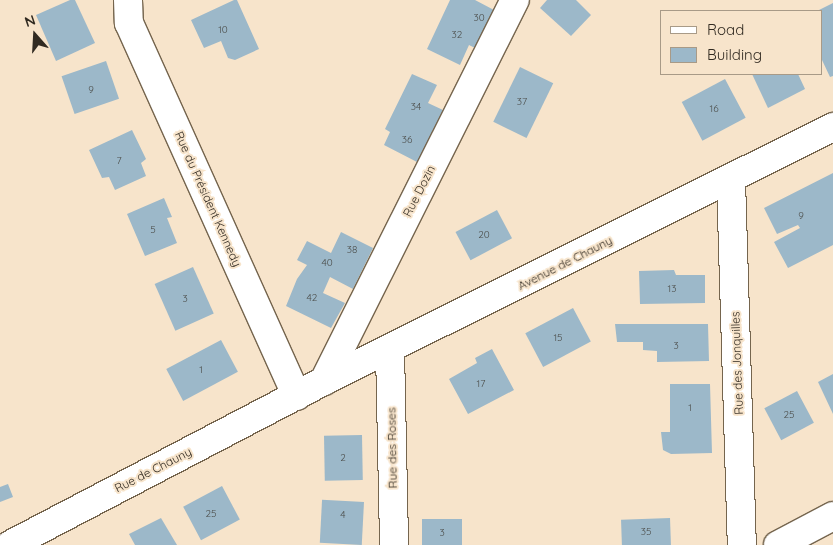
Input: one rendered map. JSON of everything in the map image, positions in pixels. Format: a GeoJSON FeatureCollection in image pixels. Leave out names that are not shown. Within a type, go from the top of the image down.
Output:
{"type":"FeatureCollection","features":[{"type":"Feature","properties":{"kind":"street","name":"Rue du Président Kennedy"},"geometry":{"type":"LineString","coordinates":[[128,0],[129,23],[296,396]]}},
{"type":"Feature","properties":{"kind":"street","name":"Rue Dozin"},"geometry":{"type":"LineString","coordinates":[[324,381],[515,0]]}},
{"type":"Feature","properties":{"kind":"street","name":"Avenue de Chauny"},"geometry":{"type":"LineString","coordinates":[[296,396],[833,128]]}},
{"type":"Feature","properties":{"kind":"street","name":"Rue des Jonquilles"},"geometry":{"type":"LineString","coordinates":[[731,180],[742,545]]}},
{"type":"Feature","properties":{"kind":"street","name":"Rue des Roses"},"geometry":{"type":"LineString","coordinates":[[390,350],[394,545]]}},
{"type":"Feature","properties":{"kind":"street","name":"Rue de Chauny"},"geometry":{"type":"LineString","coordinates":[[10,545],[296,396]]}},
{"type":"Feature","properties":{"kind":"street"},"geometry":{"type":"LineString","coordinates":[[778,545],[833,516]]}},
{"type":"Feature","properties":{"kind":"building"},"geometry":{"type":"Polygon","coordinates":[[[70,0],[75,0],[95,43],[56,61],[36,15],[70,0]]]}},
{"type":"Feature","properties":{"kind":"building"},"geometry":{"type":"Polygon","coordinates":[[[237,0],[259,49],[235,60],[228,58],[221,41],[204,48],[191,20],[237,0]]]}},
{"type":"Feature","properties":{"kind":"building"},"geometry":{"type":"Polygon","coordinates":[[[450,0],[475,0],[494,10],[475,48],[469,45],[460,65],[427,49],[450,0]]]}},
{"type":"Feature","properties":{"kind":"building"},"geometry":{"type":"Polygon","coordinates":[[[547,0],[576,0],[591,15],[571,36],[540,8],[547,0]]]}},
{"type":"Feature","properties":{"kind":"building"},"geometry":{"type":"Polygon","coordinates":[[[833,3],[833,76],[830,77],[823,62],[823,10],[819,10],[833,3]]]}},
{"type":"Feature","properties":{"kind":"building"},"geometry":{"type":"Polygon","coordinates":[[[106,61],[119,99],[75,114],[62,76],[106,61]]]}},
{"type":"Feature","properties":{"kind":"building"},"geometry":{"type":"Polygon","coordinates":[[[520,67],[553,83],[527,138],[493,122],[520,67]]]}},
{"type":"Feature","properties":{"kind":"building"},"geometry":{"type":"Polygon","coordinates":[[[412,74],[437,85],[428,103],[443,110],[417,162],[384,145],[390,132],[385,129],[412,74]]]}},
{"type":"Feature","properties":{"kind":"building"},"geometry":{"type":"Polygon","coordinates":[[[752,75],[798,75],[805,89],[768,108],[752,75]]]}},
{"type":"Feature","properties":{"kind":"building"},"geometry":{"type":"Polygon","coordinates":[[[725,79],[746,118],[702,141],[682,102],[725,79]]]}},
{"type":"Feature","properties":{"kind":"building"},"geometry":{"type":"Polygon","coordinates":[[[132,130],[146,159],[141,163],[146,176],[115,190],[109,177],[102,178],[89,150],[132,130]]]}},
{"type":"Feature","properties":{"kind":"building"},"geometry":{"type":"Polygon","coordinates":[[[833,173],[833,245],[788,268],[774,242],[800,228],[798,225],[777,234],[764,208],[833,173]]]}},
{"type":"Feature","properties":{"kind":"building"},"geometry":{"type":"Polygon","coordinates":[[[164,198],[172,217],[167,218],[177,243],[145,256],[127,214],[164,198]]]}},
{"type":"Feature","properties":{"kind":"building"},"geometry":{"type":"Polygon","coordinates":[[[497,210],[512,238],[471,260],[456,232],[497,210]]]}},
{"type":"Feature","properties":{"kind":"building"},"geometry":{"type":"Polygon","coordinates":[[[341,232],[373,248],[353,289],[330,277],[323,293],[345,303],[331,328],[286,306],[297,279],[307,265],[297,260],[307,241],[331,253],[341,232]]]}},
{"type":"Feature","properties":{"kind":"building"},"geometry":{"type":"Polygon","coordinates":[[[193,267],[214,314],[175,331],[155,284],[193,267]]]}},
{"type":"Feature","properties":{"kind":"building"},"geometry":{"type":"Polygon","coordinates":[[[674,270],[676,275],[705,275],[705,303],[640,304],[639,271],[674,270]]]}},
{"type":"Feature","properties":{"kind":"building"},"geometry":{"type":"Polygon","coordinates":[[[573,308],[591,342],[543,367],[525,333],[573,308]]]}},
{"type":"Feature","properties":{"kind":"building"},"geometry":{"type":"Polygon","coordinates":[[[615,324],[708,324],[709,361],[657,362],[657,351],[643,350],[643,342],[617,342],[615,324]]]}},
{"type":"Feature","properties":{"kind":"building"},"geometry":{"type":"Polygon","coordinates":[[[221,340],[238,372],[183,401],[166,369],[221,340]]]}},
{"type":"Feature","properties":{"kind":"building"},"geometry":{"type":"Polygon","coordinates":[[[492,349],[514,390],[468,414],[449,379],[477,363],[475,358],[492,349]]]}},
{"type":"Feature","properties":{"kind":"building"},"geometry":{"type":"Polygon","coordinates":[[[833,374],[833,414],[818,382],[833,374]]]}},
{"type":"Feature","properties":{"kind":"building"},"geometry":{"type":"Polygon","coordinates":[[[670,384],[710,384],[712,453],[671,454],[663,450],[661,432],[670,432],[670,384]]]}},
{"type":"Feature","properties":{"kind":"building"},"geometry":{"type":"Polygon","coordinates":[[[797,391],[814,423],[781,440],[764,408],[797,391]]]}},
{"type":"Feature","properties":{"kind":"building"},"geometry":{"type":"Polygon","coordinates":[[[362,435],[363,480],[325,481],[324,436],[362,435]]]}},
{"type":"Feature","properties":{"kind":"building"},"geometry":{"type":"Polygon","coordinates":[[[8,484],[13,497],[0,502],[0,487],[8,484]]]}},
{"type":"Feature","properties":{"kind":"building"},"geometry":{"type":"Polygon","coordinates":[[[222,486],[240,520],[201,540],[183,507],[222,486]]]}},
{"type":"Feature","properties":{"kind":"building"},"geometry":{"type":"Polygon","coordinates":[[[322,500],[364,502],[362,545],[320,543],[322,500]]]}},
{"type":"Feature","properties":{"kind":"building"},"geometry":{"type":"Polygon","coordinates":[[[161,518],[177,545],[135,545],[129,534],[161,518]]]}},
{"type":"Feature","properties":{"kind":"building"},"geometry":{"type":"Polygon","coordinates":[[[670,518],[671,545],[622,545],[621,520],[670,518]]]}},
{"type":"Feature","properties":{"kind":"building"},"geometry":{"type":"Polygon","coordinates":[[[422,519],[462,519],[462,545],[422,545],[422,519]]]}}]}
